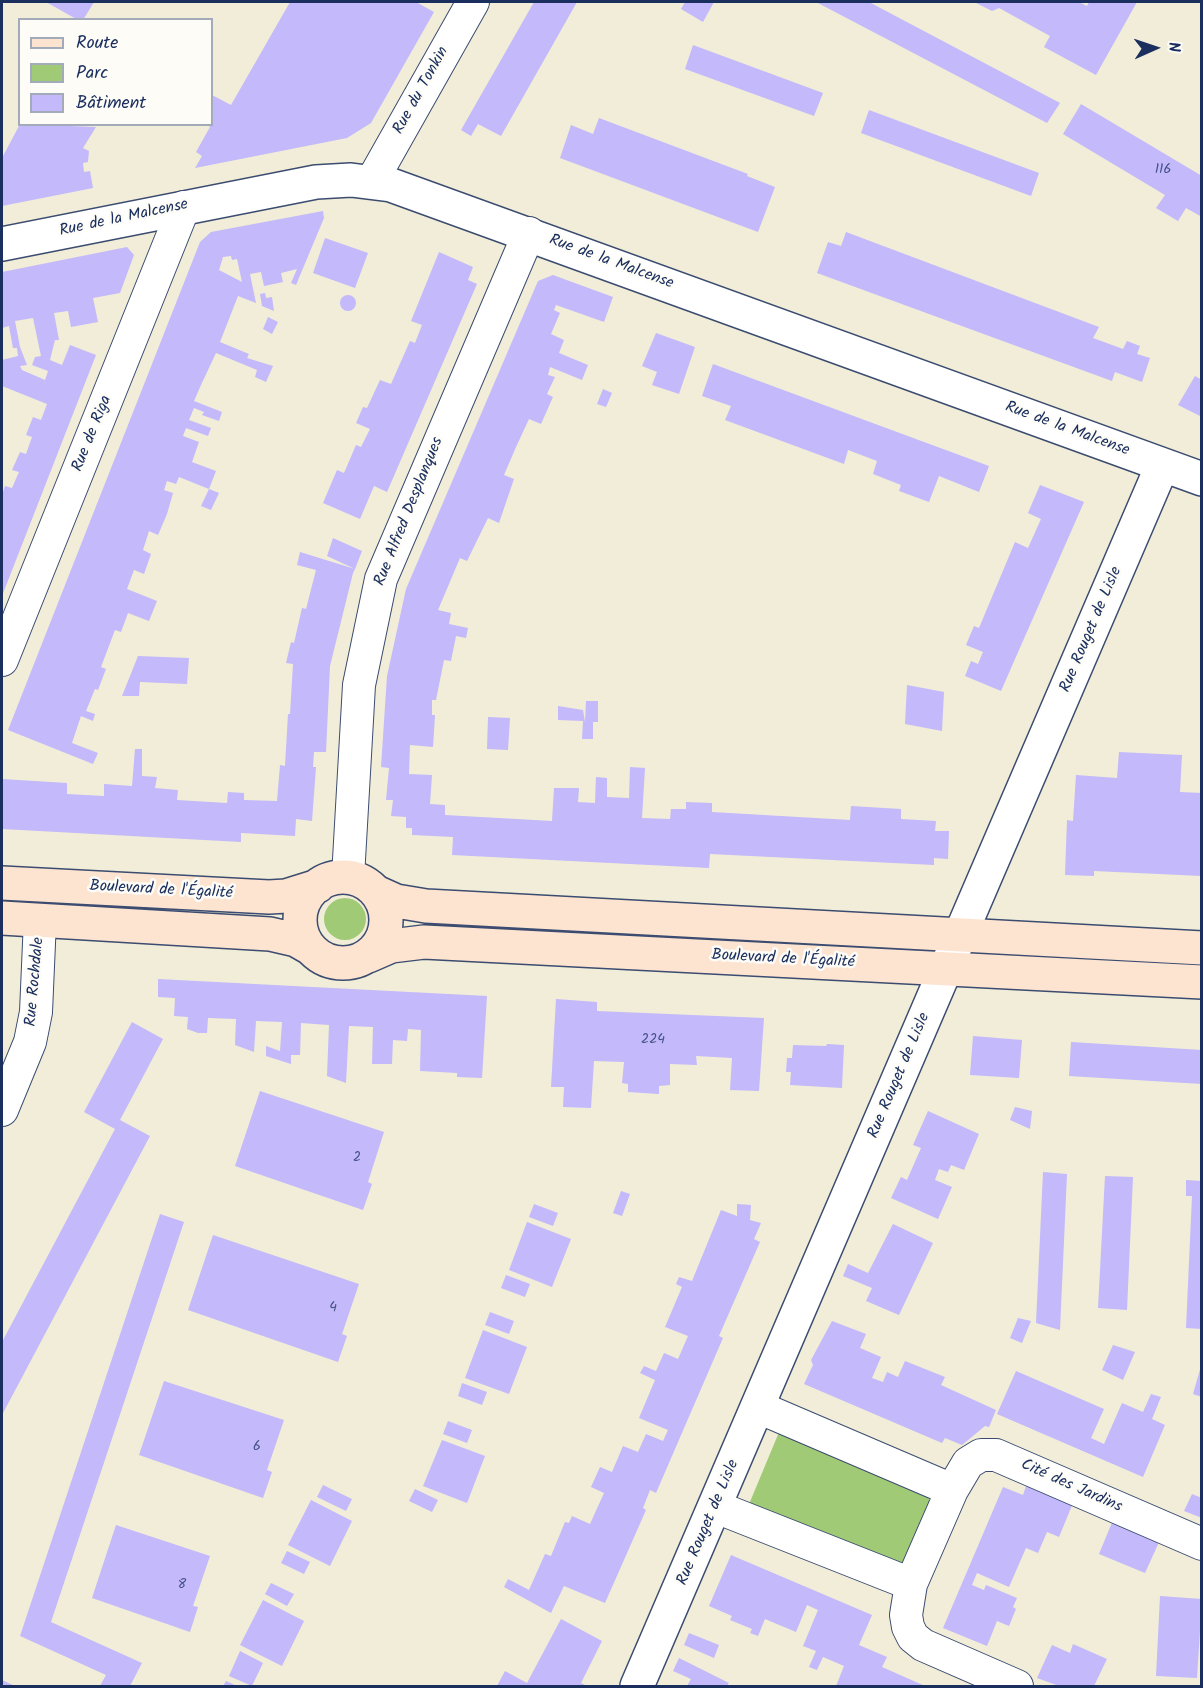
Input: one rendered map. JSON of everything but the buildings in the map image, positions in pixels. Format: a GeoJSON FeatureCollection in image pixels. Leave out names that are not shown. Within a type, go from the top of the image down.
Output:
{"type":"FeatureCollection","features":[{"type":"Feature","properties":{"kind":"main road","name":"Boulevard de l'Égalité"},"geometry":{"type":"LineString","coordinates":[[2,883],[269,897],[347,885],[396,901],[426,906],[1202,948]]}},
{"type":"Feature","properties":{"kind":"main road"},"geometry":{"type":"LineString","coordinates":[[2,918],[270,934],[296,940],[327,960],[341,963],[355,962],[368,956],[382,940],[386,926],[384,904],[347,885],[307,897],[301,911],[301,927],[310,948]]}},
{"type":"Feature","properties":{"kind":"main road","name":"Boulevard de l'Égalité"},"geometry":{"type":"LineString","coordinates":[[368,956],[392,946],[424,942],[1202,982]]}},
{"type":"Feature","properties":{"kind":"street","name":"Rue du Tonkin"},"geometry":{"type":"LineString","coordinates":[[372,181],[473,2]]}},
{"type":"Feature","properties":{"kind":"street","name":"Rue de la Malcense"},"geometry":{"type":"LineString","coordinates":[[2,244],[316,182],[372,181],[424,195],[1202,479]]}},
{"type":"Feature","properties":{"kind":"street","name":"Rue de Riga"},"geometry":{"type":"LineString","coordinates":[[2,660],[184,207]]}},
{"type":"Feature","properties":{"kind":"street","name":"Rue Alfred Desplanques"},"geometry":{"type":"LineString","coordinates":[[347,885],[359,685],[381,579],[529,233]]}},
{"type":"Feature","properties":{"kind":"street","name":"Rue Rouget de Lisle"},"geometry":{"type":"LineString","coordinates":[[637,1686],[716,1507],[1162,465]]}},
{"type":"Feature","properties":{"kind":"street","name":"Rue Rochdale"},"geometry":{"type":"LineString","coordinates":[[2,1110],[30,1042],[36,1012],[40,920]]}},
{"type":"Feature","properties":{"kind":"street"},"geometry":{"type":"LineString","coordinates":[[758,1407],[952,1490]]}},
{"type":"Feature","properties":{"kind":"street","name":"Cité des Jardins"},"geometry":{"type":"LineString","coordinates":[[1017,1686],[923,1645],[913,1637],[908,1627],[906,1614],[910,1584],[952,1490],[968,1462],[981,1455],[996,1455],[1202,1544]]}},
{"type":"Feature","properties":{"kind":"street"},"geometry":{"type":"LineString","coordinates":[[716,1507],[910,1584]]}},
{"type":"Feature","properties":{"kind":"green space"},"geometry":{"type":"Polygon","coordinates":[[[345,898],[360,904],[366,919],[360,934],[345,940],[330,934],[324,919],[330,904],[345,898]]]}},
{"type":"Feature","properties":{"kind":"green space"},"geometry":{"type":"Polygon","coordinates":[[[782,1425],[928,1496],[932,1513],[905,1562],[886,1567],[747,1509],[782,1425]]]}}]}
